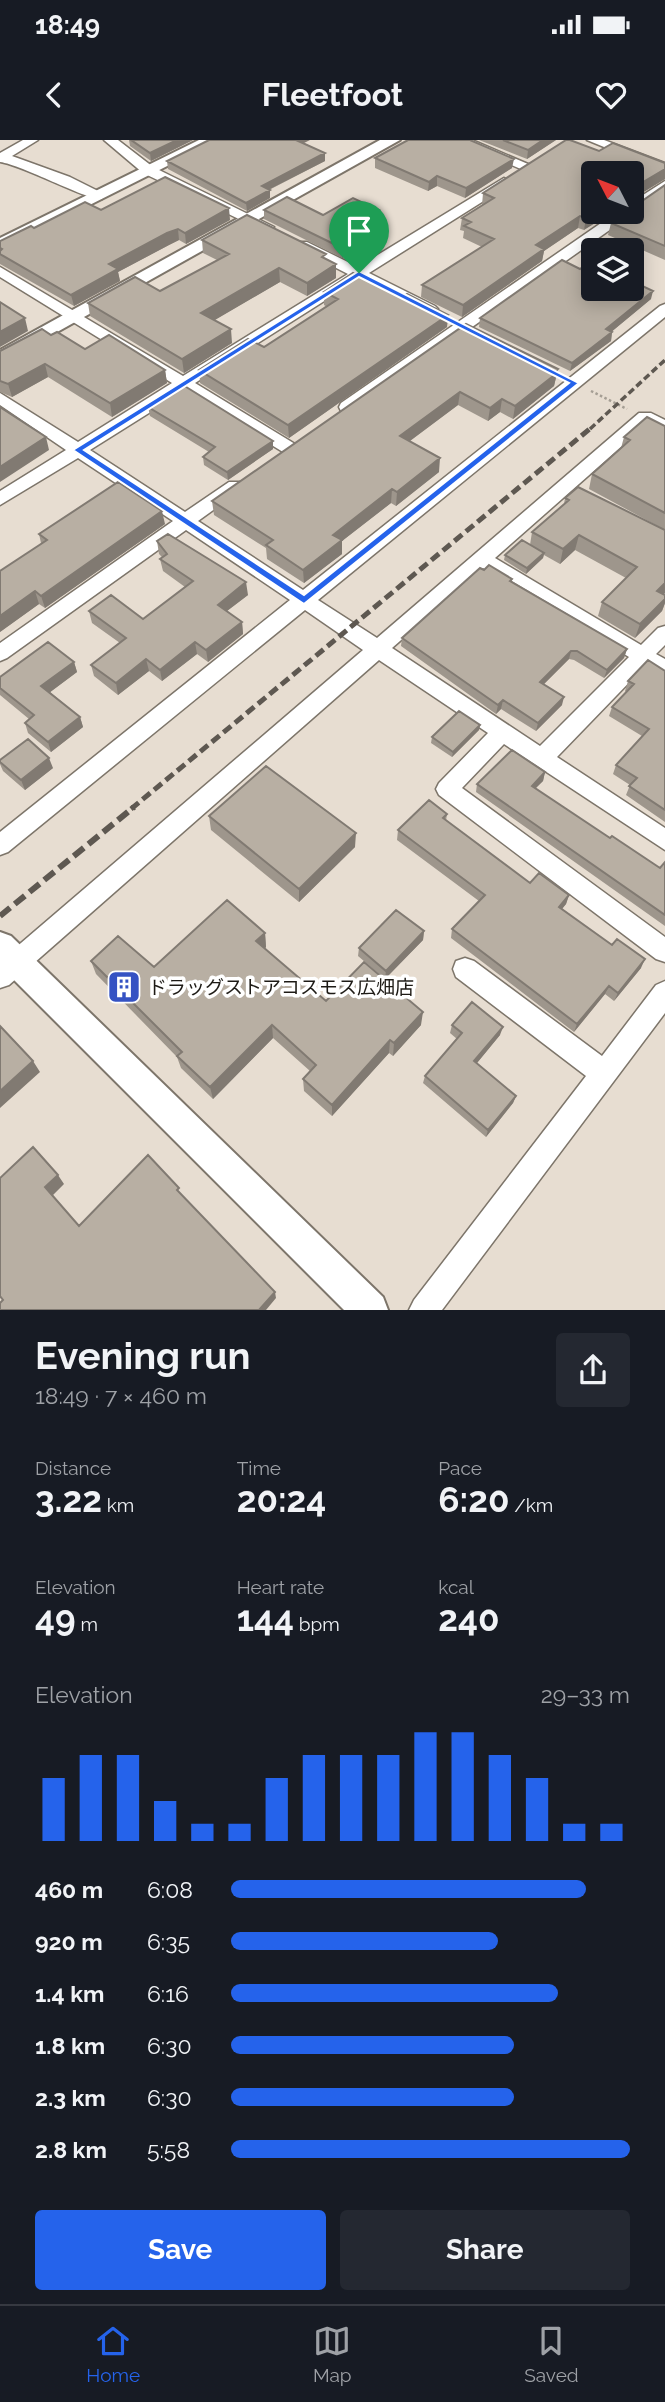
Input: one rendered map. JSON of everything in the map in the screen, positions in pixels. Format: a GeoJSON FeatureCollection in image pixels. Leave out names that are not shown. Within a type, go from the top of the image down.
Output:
{"type":"FeatureCollection","features":[{"type":"Feature","properties":{"kind":"street"},"geometry":{"type":"LineString","coordinates":[[1,158],[32,140]]}},
{"type":"Feature","properties":{"kind":"street"},"geometry":{"type":"LineString","coordinates":[[110,140],[148,170],[485,337]]}},
{"type":"Feature","properties":{"kind":"street"},"geometry":{"type":"LineString","coordinates":[[0,245],[211,140]]}},
{"type":"Feature","properties":{"kind":"street"},"geometry":{"type":"LineString","coordinates":[[0,358],[392,140]]}},
{"type":"Feature","properties":{"kind":"street"},"geometry":{"type":"LineString","coordinates":[[0,499],[534,164],[461,140]]}},
{"type":"Feature","properties":{"kind":"street"},"geometry":{"type":"LineString","coordinates":[[593,140],[665,168]]}},
{"type":"Feature","properties":{"kind":"street"},"geometry":{"type":"LineString","coordinates":[[1,158],[65,180],[97,196]]}},
{"type":"Feature","properties":{"kind":"street"},"geometry":{"type":"LineString","coordinates":[[644,200],[665,185]]}},
{"type":"Feature","properties":{"kind":"street"},"geometry":{"type":"LineString","coordinates":[[332,417],[451,319],[606,224]]}},
{"type":"Feature","properties":{"kind":"street"},"geometry":{"type":"LineString","coordinates":[[0,271],[289,448]]}},
{"type":"Feature","properties":{"kind":"street"},"geometry":{"type":"LineString","coordinates":[[0,845],[304,601],[569,380],[665,309]]}},
{"type":"Feature","properties":{"kind":"street"},"geometry":{"type":"LineString","coordinates":[[0,398],[665,840]]}},
{"type":"Feature","properties":{"kind":"street"},"geometry":{"type":"LineString","coordinates":[[370,1310],[6,962],[645,416],[665,427]]}},
{"type":"Feature","properties":{"kind":"street"},"geometry":{"type":"LineString","coordinates":[[0,653],[247,477]]}},
{"type":"Feature","properties":{"kind":"street"},"geometry":{"type":"LineString","coordinates":[[564,486],[586,499]]}},
{"type":"Feature","properties":{"kind":"street"},"geometry":{"type":"LineString","coordinates":[[480,558],[665,669]]}},
{"type":"Feature","properties":{"kind":"street"},"geometry":{"type":"LineString","coordinates":[[541,759],[665,634]]}},
{"type":"Feature","properties":{"kind":"street"},"geometry":{"type":"LineString","coordinates":[[502,733],[447,789],[665,951]]}},
{"type":"Feature","properties":{"kind":"street"},"geometry":{"type":"LineString","coordinates":[[465,969],[604,1073]]}},
{"type":"Feature","properties":{"kind":"street"},"geometry":{"type":"LineString","coordinates":[[424,1310],[665,993]]}},
{"type":"Feature","properties":{"kind":"path"},"geometry":{"type":"LineString","coordinates":[[569,380],[645,416]]}},
{"type":"Feature","properties":{"kind":"building"},"geometry":{"type":"Polygon","coordinates":[[[131,140],[177,140],[150,153],[131,140]]]}},
{"type":"Feature","properties":{"kind":"building"},"geometry":{"type":"Polygon","coordinates":[[[209,140],[296,140],[325,153],[262,186],[270,190],[246,203],[167,161],[209,140]]]}},
{"type":"Feature","properties":{"kind":"building"},"geometry":{"type":"Polygon","coordinates":[[[408,140],[470,140],[514,159],[466,188],[437,176],[429,182],[375,158],[408,140]]]}},
{"type":"Feature","properties":{"kind":"building"},"geometry":{"type":"Polygon","coordinates":[[[503,140],[543,140],[528,150],[503,140]]]}},
{"type":"Feature","properties":{"kind":"building"},"geometry":{"type":"Polygon","coordinates":[[[566,140],[599,151],[613,143],[665,163],[665,169],[644,181],[644,161],[581,161],[581,216],[536,245],[544,249],[463,305],[422,285],[494,239],[464,226],[471,222],[462,218],[494,198],[483,193],[566,140]]]}},
{"type":"Feature","properties":{"kind":"building"},"geometry":{"type":"Polygon","coordinates":[[[165,177],[229,208],[185,233],[178,229],[167,233],[109,264],[118,269],[71,295],[0,254],[0,241],[31,226],[34,228],[85,202],[101,210],[165,177]]]}},
{"type":"Feature","properties":{"kind":"building"},"geometry":{"type":"Polygon","coordinates":[[[665,185],[665,246],[613,224],[644,224],[644,200],[665,185]]]}},
{"type":"Feature","properties":{"kind":"building"},"geometry":{"type":"Polygon","coordinates":[[[287,197],[323,215],[353,198],[379,210],[342,231],[358,238],[342,248],[264,210],[287,197]]]}},
{"type":"Feature","properties":{"kind":"building"},"geometry":{"type":"Polygon","coordinates":[[[247,215],[326,254],[322,257],[336,264],[307,283],[279,268],[201,313],[231,329],[182,359],[88,303],[135,277],[160,291],[229,254],[202,240],[247,215]]]}},
{"type":"Feature","properties":{"kind":"building"},"geometry":{"type":"Polygon","coordinates":[[[562,260],[581,268],[581,301],[641,301],[606,329],[612,332],[572,363],[480,318],[562,260]]]}},
{"type":"Feature","properties":{"kind":"building"},"geometry":{"type":"Polygon","coordinates":[[[353,273],[402,297],[407,294],[448,315],[288,425],[199,370],[248,339],[264,347],[338,299],[324,292],[353,273]]]}},
{"type":"Feature","properties":{"kind":"building"},"geometry":{"type":"Polygon","coordinates":[[[644,287],[653,291],[644,298],[644,287]]]}},
{"type":"Feature","properties":{"kind":"building"},"geometry":{"type":"Polygon","coordinates":[[[0,302],[25,318],[0,332],[0,302]]]}},
{"type":"Feature","properties":{"kind":"building"},"geometry":{"type":"Polygon","coordinates":[[[466,324],[558,369],[554,372],[557,373],[515,406],[502,399],[490,408],[460,392],[400,436],[440,458],[397,492],[392,489],[333,535],[342,540],[303,570],[266,545],[273,540],[212,501],[466,324]]]}},
{"type":"Feature","properties":{"kind":"building"},"geometry":{"type":"Polygon","coordinates":[[[42,329],[51,335],[57,332],[85,349],[109,335],[165,370],[110,403],[45,364],[8,384],[0,381],[0,351],[42,329]]]}},
{"type":"Feature","properties":{"kind":"building"},"geometry":{"type":"Polygon","coordinates":[[[183,385],[273,441],[227,472],[203,457],[215,447],[148,407],[183,385]]]}},
{"type":"Feature","properties":{"kind":"building"},"geometry":{"type":"Polygon","coordinates":[[[0,407],[46,437],[0,467],[0,407]]]}},
{"type":"Feature","properties":{"kind":"building"},"geometry":{"type":"Polygon","coordinates":[[[647,417],[665,426],[665,513],[592,474],[630,440],[624,437],[647,417]]]}},
{"type":"Feature","properties":{"kind":"building"},"geometry":{"type":"Polygon","coordinates":[[[118,482],[162,511],[41,596],[35,591],[0,616],[0,571],[47,540],[39,534],[118,482]]]}},
{"type":"Feature","properties":{"kind":"building"},"geometry":{"type":"Polygon","coordinates":[[[578,487],[665,530],[665,583],[657,591],[665,595],[665,599],[640,624],[602,602],[637,567],[579,535],[563,549],[532,532],[569,500],[565,498],[578,487]]]}},
{"type":"Feature","properties":{"kind":"building"},"geometry":{"type":"Polygon","coordinates":[[[168,534],[246,582],[218,605],[242,622],[206,650],[195,642],[160,670],[146,659],[116,683],[91,665],[126,638],[89,611],[111,595],[143,619],[193,581],[160,559],[167,554],[157,541],[168,534]]]}},
{"type":"Feature","properties":{"kind":"building"},"geometry":{"type":"Polygon","coordinates":[[[522,540],[544,553],[527,568],[505,555],[522,540]]]}},
{"type":"Feature","properties":{"kind":"building"},"geometry":{"type":"Polygon","coordinates":[[[489,565],[512,579],[510,581],[627,649],[607,670],[577,651],[571,651],[540,682],[564,697],[538,723],[503,700],[498,705],[402,638],[480,568],[484,570],[489,565]]]}},
{"type":"Feature","properties":{"kind":"building"},"geometry":{"type":"Polygon","coordinates":[[[48,642],[74,662],[41,686],[80,717],[48,742],[25,723],[34,715],[0,688],[0,677],[48,642]]]}},
{"type":"Feature","properties":{"kind":"building"},"geometry":{"type":"Polygon","coordinates":[[[648,660],[665,671],[665,810],[629,786],[637,778],[616,765],[649,729],[612,707],[634,684],[628,681],[648,660]]]}},
{"type":"Feature","properties":{"kind":"building"},"geometry":{"type":"Polygon","coordinates":[[[459,711],[480,725],[453,752],[432,737],[459,711]]]}},
{"type":"Feature","properties":{"kind":"building"},"geometry":{"type":"Polygon","coordinates":[[[28,739],[49,758],[21,780],[0,760],[28,739]]]}},
{"type":"Feature","properties":{"kind":"building"},"geometry":{"type":"Polygon","coordinates":[[[512,750],[545,772],[532,786],[660,868],[665,862],[665,915],[477,784],[512,750]]]}},
{"type":"Feature","properties":{"kind":"building"},"geometry":{"type":"Polygon","coordinates":[[[266,766],[356,833],[299,889],[209,816],[266,766]]]}},
{"type":"Feature","properties":{"kind":"building"},"geometry":{"type":"Polygon","coordinates":[[[429,800],[447,814],[443,818],[530,883],[539,873],[569,895],[559,907],[612,945],[617,939],[645,959],[618,993],[609,986],[577,1024],[452,929],[485,895],[398,830],[429,800]]]}},
{"type":"Feature","properties":{"kind":"building"},"geometry":{"type":"Polygon","coordinates":[[[227,900],[265,933],[256,941],[326,1001],[364,962],[423,1012],[394,1043],[390,1040],[332,1105],[303,1079],[316,1065],[272,1025],[210,1087],[177,1056],[182,1052],[91,961],[118,936],[154,967],[227,900]]]}},
{"type":"Feature","properties":{"kind":"building"},"geometry":{"type":"Polygon","coordinates":[[[396,910],[424,931],[386,971],[359,948],[396,910]]]}},
{"type":"Feature","properties":{"kind":"building"},"geometry":{"type":"Polygon","coordinates":[[[472,1002],[503,1027],[474,1061],[516,1096],[488,1130],[425,1076],[462,1033],[452,1025],[472,1002]]]}},
{"type":"Feature","properties":{"kind":"building"},"geometry":{"type":"Polygon","coordinates":[[[0,1026],[33,1061],[0,1091],[0,1026]]]}},
{"type":"Feature","properties":{"kind":"building"},"geometry":{"type":"Polygon","coordinates":[[[33,1147],[58,1175],[45,1187],[79,1226],[148,1155],[179,1188],[177,1190],[275,1292],[259,1310],[0,1310],[3,1300],[0,1296],[0,1178],[33,1147]]]}},
{"type":"Feature","properties":{"kind":"railway"},"geometry":{"type":"LineString","coordinates":[[590,429],[665,360]]}},
{"type":"Feature","properties":{"kind":"railway"},"geometry":{"type":"LineString","coordinates":[[131,809],[592,427]]}},
{"type":"Feature","properties":{"kind":"railway"},"geometry":{"type":"LineString","coordinates":[[0,916],[134,807]]}},
{"type":"Feature","properties":{"kind":"place","name":"ドラッグストアコスモス広畑店"},"geometry":{"type":"Point","coordinates":[124,987]}},
{"type":"Feature","properties":{"kind":"route"},"geometry":{"type":"LineString","coordinates":[[359,273],[575,383],[304,601],[78,450],[359,273]]}}]}
